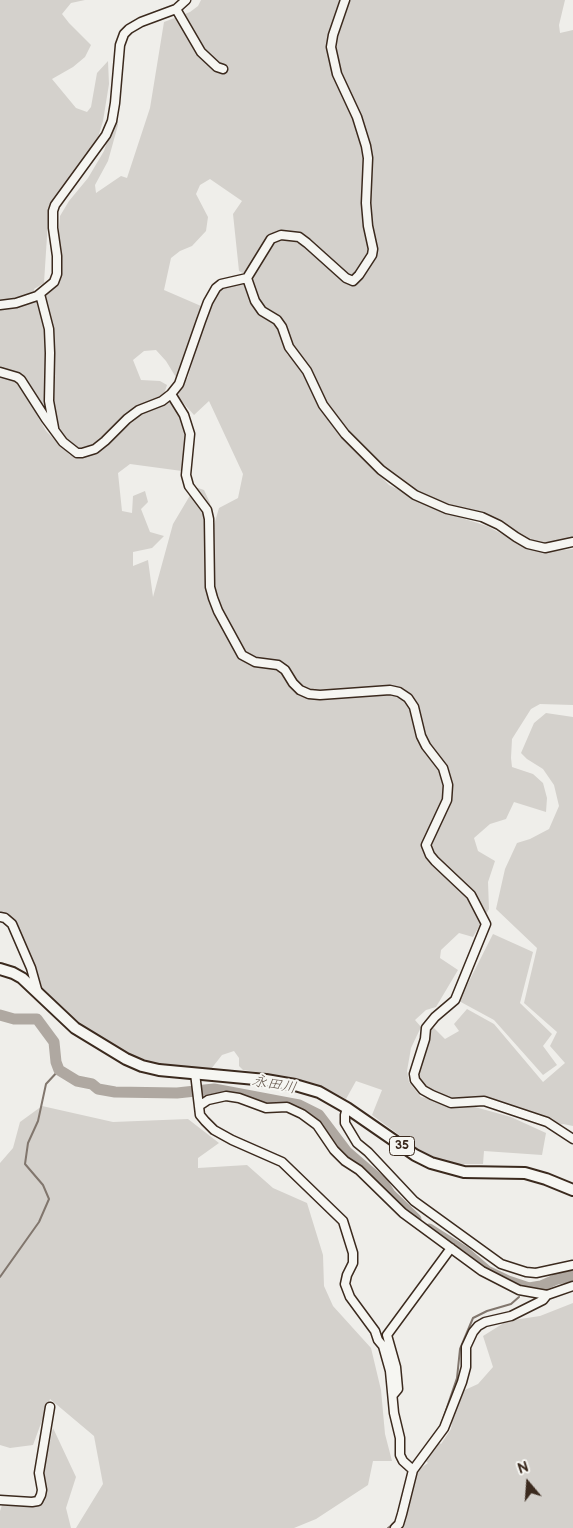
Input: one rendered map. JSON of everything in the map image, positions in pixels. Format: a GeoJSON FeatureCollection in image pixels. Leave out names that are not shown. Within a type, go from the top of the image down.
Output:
{"type":"FeatureCollection","features":[{"type":"Feature","properties":{"kind":"main road","name":"35"},"geometry":{"type":"LineString","coordinates":[[0,969],[22,978],[69,1024],[126,1059],[142,1066],[196,1077],[240,1076],[295,1085],[319,1092],[347,1108],[415,1155],[431,1162],[464,1172],[525,1174],[546,1179],[573,1190]]}},
{"type":"Feature","properties":{"kind":"street"},"geometry":{"type":"LineString","coordinates":[[0,305],[16,303],[40,294],[54,282],[57,274],[57,256],[53,228],[55,205],[106,135],[112,121],[120,45],[124,34],[141,22],[176,9],[186,0]]}},
{"type":"Feature","properties":{"kind":"street"},"geometry":{"type":"LineString","coordinates":[[0,372],[21,380],[63,442],[77,453],[82,453],[95,449],[139,410],[171,394],[179,384],[208,302],[216,288],[221,284],[247,278],[271,239],[281,234],[299,238],[342,275],[353,281],[365,268],[373,250],[368,226],[368,158],[366,146],[357,117],[345,94],[332,60],[331,47],[333,35],[345,0]]}},
{"type":"Feature","properties":{"kind":"street"},"geometry":{"type":"LineString","coordinates":[[176,9],[201,52],[217,67],[223,69]]}},
{"type":"Feature","properties":{"kind":"street"},"geometry":{"type":"LineString","coordinates":[[247,278],[262,312],[277,320],[282,326],[289,347],[307,370],[323,405],[345,434],[381,470],[415,495],[447,509],[482,517],[499,525],[528,544],[545,548],[573,542]]}},
{"type":"Feature","properties":{"kind":"street"},"geometry":{"type":"LineString","coordinates":[[40,294],[49,329],[49,401],[54,428]]}},
{"type":"Feature","properties":{"kind":"street"},"geometry":{"type":"LineString","coordinates":[[171,394],[184,415],[190,434],[186,475],[189,486],[207,510],[209,519],[210,586],[213,598],[242,655],[255,662],[278,665],[285,670],[300,690],[309,694],[320,695],[390,690],[399,692],[408,698],[414,707],[426,746],[443,768],[448,785],[447,800],[426,846],[435,861],[471,895],[486,924],[455,1000],[435,1017],[426,1028],[414,1074],[415,1080],[423,1090],[432,1096],[451,1103],[484,1101],[547,1122],[573,1139]]}},
{"type":"Feature","properties":{"kind":"street"},"geometry":{"type":"LineString","coordinates":[[0,917],[5,918],[12,924],[31,968],[39,994]]}},
{"type":"Feature","properties":{"kind":"street"},"geometry":{"type":"LineString","coordinates":[[196,1077],[200,1115],[214,1130],[282,1162],[343,1221],[353,1253],[353,1263],[345,1284],[350,1297],[383,1346],[390,1371],[394,1413],[400,1438],[400,1455],[403,1461],[413,1470]]}},
{"type":"Feature","properties":{"kind":"street"},"geometry":{"type":"LineString","coordinates":[[198,1103],[226,1096],[239,1098],[266,1108],[287,1107],[302,1114],[317,1125],[334,1150],[345,1161],[359,1170],[403,1213],[482,1271],[519,1290],[547,1295],[573,1286]]}},
{"type":"Feature","properties":{"kind":"street"},"geometry":{"type":"LineString","coordinates":[[347,1108],[345,1122],[357,1144],[368,1152],[414,1201],[501,1264],[526,1272],[536,1273],[573,1266]]}},
{"type":"Feature","properties":{"kind":"street"},"geometry":{"type":"LineString","coordinates":[[393,1395],[398,1389],[396,1368],[387,1336],[451,1248]]}},
{"type":"Feature","properties":{"kind":"street"},"geometry":{"type":"LineString","coordinates":[[395,1528],[399,1524],[413,1470],[444,1428],[464,1376],[466,1347],[473,1332],[485,1322],[511,1316],[543,1300],[547,1295]]}},
{"type":"Feature","properties":{"kind":"street"},"geometry":{"type":"LineString","coordinates":[[0,1500],[38,1501],[42,1490],[39,1473],[50,1407]]}},
{"type":"Feature","properties":{"kind":"shaded area"},"geometry":{"type":"Polygon","coordinates":[[[0,0],[85,0],[71,3],[62,14],[91,45],[85,57],[73,67],[52,79],[76,108],[87,112],[91,107],[97,73],[108,61],[109,84],[103,121],[97,141],[49,205],[44,283],[34,289],[45,330],[47,415],[19,373],[0,367],[0,0]]]}},
{"type":"Feature","properties":{"kind":"shaded area"},"geometry":{"type":"Polygon","coordinates":[[[201,0],[565,0],[559,25],[560,33],[573,30],[573,539],[548,544],[526,539],[499,521],[426,496],[406,486],[350,434],[327,403],[307,363],[292,344],[284,322],[261,304],[251,277],[239,271],[233,214],[242,201],[210,179],[200,185],[196,194],[208,217],[206,231],[192,246],[180,251],[171,258],[164,290],[201,306],[177,379],[166,361],[156,350],[144,351],[133,360],[141,380],[160,381],[167,385],[164,394],[130,412],[95,444],[83,449],[75,447],[64,437],[58,427],[52,402],[54,367],[51,326],[44,297],[54,283],[60,216],[69,201],[88,178],[104,151],[117,111],[118,125],[108,161],[95,185],[96,193],[121,176],[127,178],[150,108],[164,22],[190,12],[198,6],[201,0]]]}},
{"type":"Feature","properties":{"kind":"shaded area"},"geometry":{"type":"Polygon","coordinates":[[[244,282],[258,314],[275,323],[287,354],[298,363],[312,393],[343,438],[389,485],[449,514],[487,526],[515,541],[543,552],[573,549],[573,705],[540,704],[531,709],[512,739],[512,767],[533,774],[543,783],[547,798],[546,812],[514,802],[506,819],[490,824],[474,838],[478,851],[495,861],[488,882],[489,909],[473,937],[459,933],[441,950],[440,958],[458,970],[436,1007],[426,1010],[415,1020],[421,1027],[411,1048],[407,1071],[409,1082],[421,1097],[475,1107],[511,1117],[546,1133],[542,1155],[484,1151],[483,1164],[452,1164],[429,1157],[372,1115],[382,1090],[356,1081],[346,1099],[317,1084],[285,1076],[243,1070],[239,1066],[239,1058],[234,1051],[222,1055],[211,1069],[148,1062],[121,1051],[68,1016],[44,992],[15,922],[8,913],[0,913],[0,377],[15,380],[26,395],[46,431],[70,455],[86,457],[99,451],[144,412],[170,400],[181,417],[186,438],[182,471],[130,464],[118,473],[122,511],[132,513],[133,496],[145,491],[148,502],[141,509],[150,532],[164,536],[152,548],[133,552],[133,566],[148,560],[153,597],[173,524],[195,487],[204,490],[210,503],[214,525],[219,508],[238,498],[243,474],[209,401],[194,415],[177,396],[188,377],[205,319],[216,296],[223,287],[244,282]]]}},
{"type":"Feature","properties":{"kind":"shaded area"},"geometry":{"type":"Polygon","coordinates":[[[546,713],[573,717],[573,1126],[558,1125],[514,1108],[458,1101],[428,1089],[416,1073],[429,1029],[434,1028],[445,1039],[459,1031],[454,1024],[467,1009],[494,1024],[543,1082],[565,1063],[550,1046],[557,1032],[524,1003],[537,948],[496,909],[505,869],[517,843],[530,839],[549,829],[559,806],[554,785],[543,769],[521,753],[534,723],[546,713]]]}},
{"type":"Feature","properties":{"kind":"shaded area"},"geometry":{"type":"Polygon","coordinates":[[[493,934],[533,952],[520,1003],[552,1034],[543,1046],[557,1065],[543,1075],[494,1020],[459,1001],[493,934]]]}},
{"type":"Feature","properties":{"kind":"shaded area"},"geometry":{"type":"Polygon","coordinates":[[[42,1106],[113,1122],[188,1119],[219,1143],[198,1158],[198,1168],[247,1165],[273,1188],[307,1203],[323,1255],[324,1286],[333,1306],[371,1348],[381,1390],[385,1434],[392,1461],[373,1461],[368,1485],[316,1519],[294,1528],[76,1528],[103,1484],[94,1436],[50,1399],[33,1445],[10,1448],[0,1445],[0,1163],[13,1148],[20,1122],[42,1106]]]}},
{"type":"Feature","properties":{"kind":"shaded area"},"geometry":{"type":"Polygon","coordinates":[[[573,1303],[573,1528],[401,1528],[414,1473],[428,1463],[425,1460],[437,1442],[441,1444],[451,1429],[456,1394],[478,1384],[493,1367],[483,1336],[507,1321],[540,1316],[573,1303]]]}},
{"type":"Feature","properties":{"kind":"shaded area"},"geometry":{"type":"Polygon","coordinates":[[[53,1428],[76,1477],[66,1508],[71,1528],[0,1528],[2,1505],[38,1506],[46,1492],[43,1473],[53,1428]]]}},
{"type":"Feature","properties":{"kind":"waterway","name":"永田川"},"geometry":{"type":"LineString","coordinates":[[0,1015],[14,1019],[37,1019],[54,1042],[56,1062],[59,1070],[77,1081],[92,1084],[98,1089],[115,1092],[177,1093],[214,1089],[299,1105],[319,1115],[347,1152],[383,1183],[390,1194],[416,1219]]}},
{"type":"Feature","properties":{"kind":"waterway"},"geometry":{"type":"LineString","coordinates":[[0,1277],[39,1222],[49,1199],[43,1185],[25,1164],[28,1143],[38,1121],[46,1084],[59,1070]]}},
{"type":"Feature","properties":{"kind":"waterway","name":"永田川"},"geometry":{"type":"LineString","coordinates":[[429,1229],[465,1252],[487,1271],[529,1288],[573,1276]]}},
{"type":"Feature","properties":{"kind":"waterway"},"geometry":{"type":"LineString","coordinates":[[441,1425],[457,1378],[460,1349],[473,1318],[487,1311],[511,1304],[519,1297]]}},
{"type":"Feature","properties":{"kind":"waterway"},"geometry":{"type":"LineString","coordinates":[[388,1528],[396,1522]]}}]}
